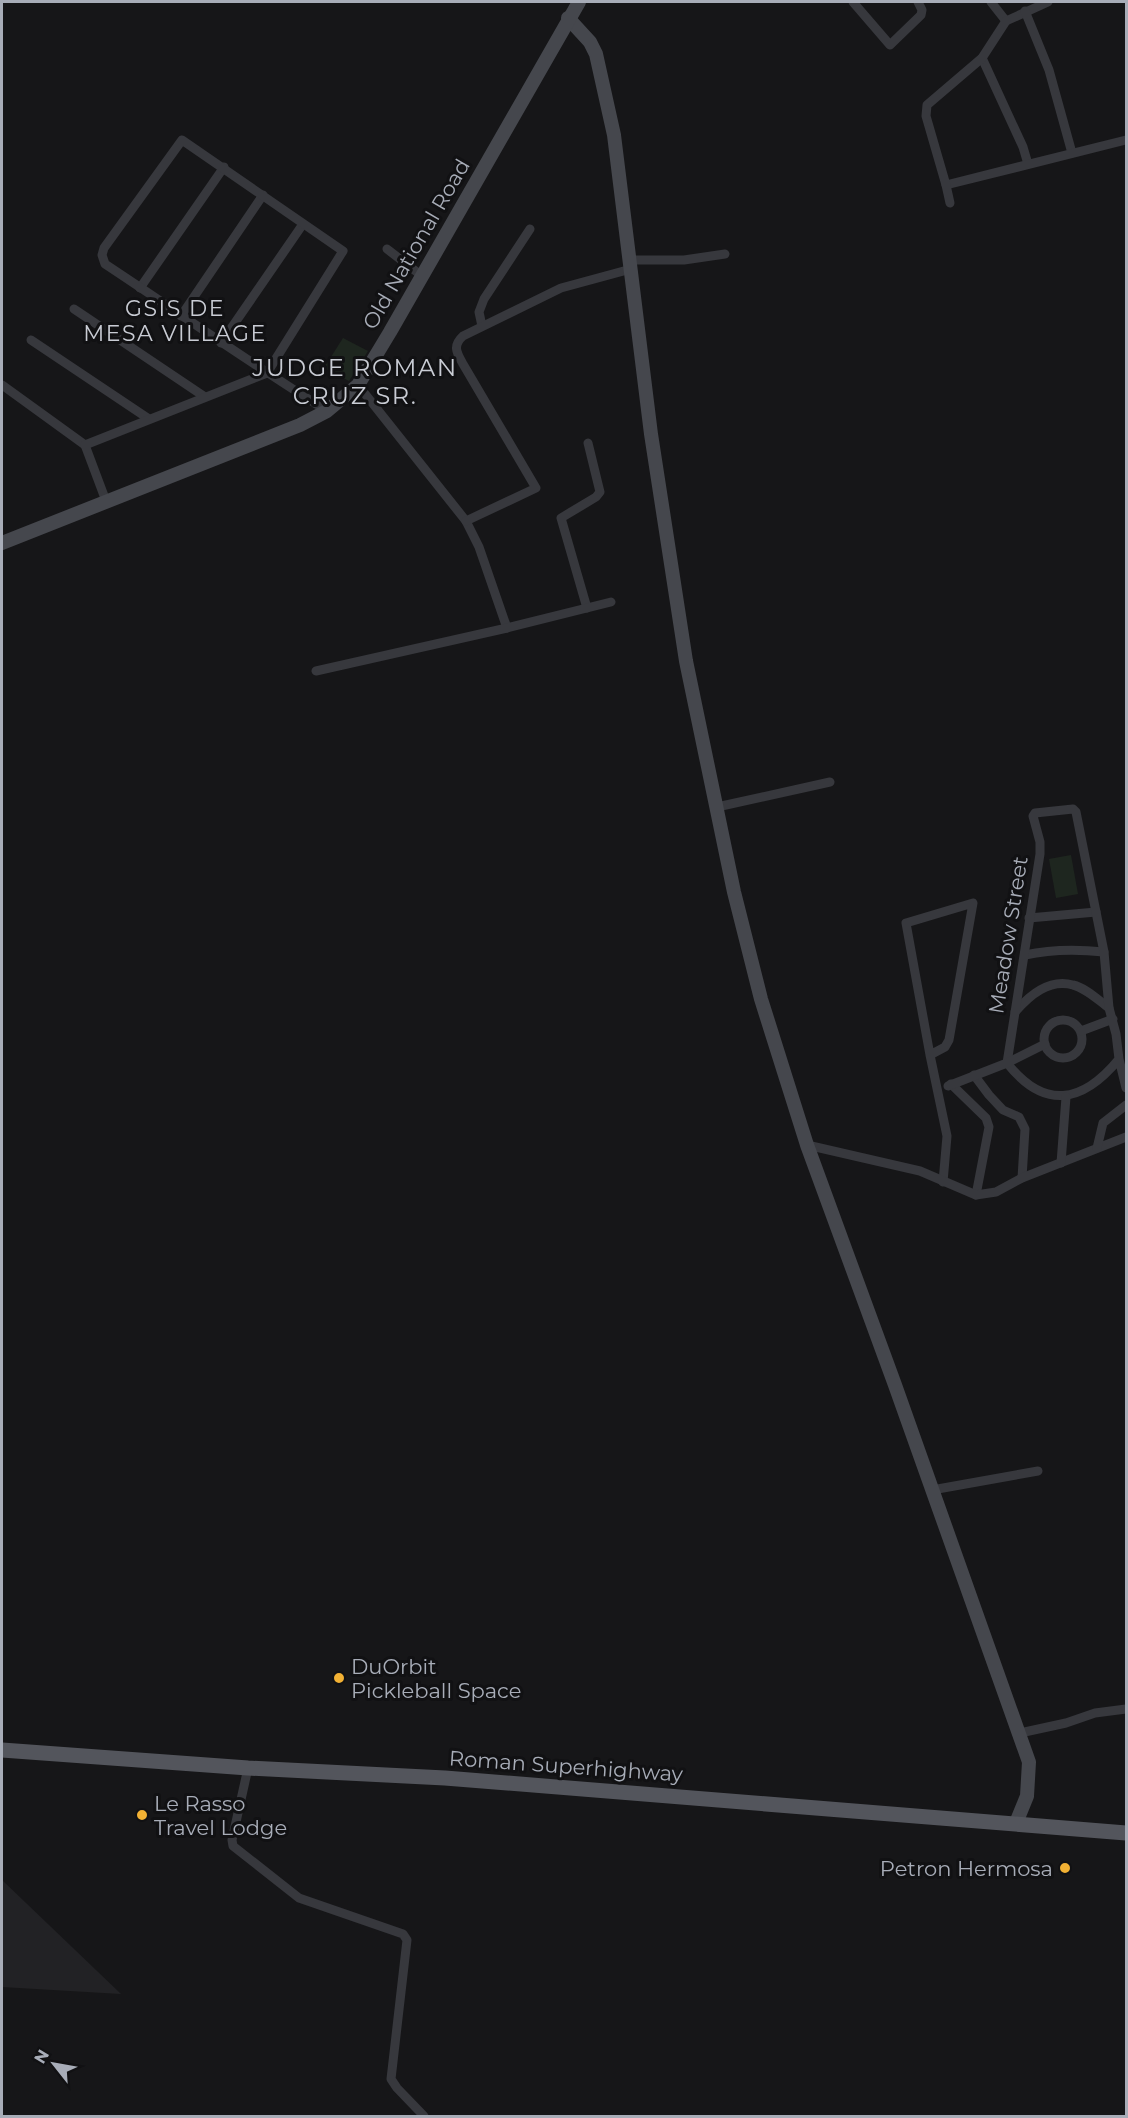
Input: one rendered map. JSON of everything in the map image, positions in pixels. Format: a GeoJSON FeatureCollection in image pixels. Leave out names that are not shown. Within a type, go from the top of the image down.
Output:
{"type":"FeatureCollection","features":[{"type":"Feature","properties":{"kind":"main road","name":"Roman Superhighway"},"geometry":{"type":"LineString","coordinates":[[2,1750],[248,1768],[445,1778],[1126,1833]]}},
{"type":"Feature","properties":{"kind":"street","name":"Old National Road"},"geometry":{"type":"LineString","coordinates":[[2,543],[258,443],[327,411],[358,386],[579,2]]}},
{"type":"Feature","properties":{"kind":"street"},"geometry":{"type":"LineString","coordinates":[[853,2],[890,45],[921,15],[922,10],[918,2]]}},
{"type":"Feature","properties":{"kind":"street"},"geometry":{"type":"LineString","coordinates":[[991,2],[1005,21]]}},
{"type":"Feature","properties":{"kind":"street"},"geometry":{"type":"LineString","coordinates":[[950,203],[926,116],[927,105],[982,58],[1005,21],[1048,2]]}},
{"type":"Feature","properties":{"kind":"street"},"geometry":{"type":"LineString","coordinates":[[1025,11],[1049,70],[1072,153]]}},
{"type":"Feature","properties":{"kind":"street"},"geometry":{"type":"LineString","coordinates":[[568,18],[590,42],[599,66],[614,135],[651,435],[686,661],[734,892],[761,999],[807,1145],[1029,1762],[1027,1796],[1017,1823]]}},
{"type":"Feature","properties":{"kind":"street"},"geometry":{"type":"LineString","coordinates":[[982,58],[1023,147],[1028,164]]}},
{"type":"Feature","properties":{"kind":"street"},"geometry":{"type":"LineString","coordinates":[[86,445],[267,373],[343,251],[182,140],[104,248],[105,264],[221,343],[267,373],[327,411]]}},
{"type":"Feature","properties":{"kind":"street"},"geometry":{"type":"LineString","coordinates":[[946,185],[1126,140]]}},
{"type":"Feature","properties":{"kind":"street"},"geometry":{"type":"LineString","coordinates":[[140,288],[224,167]]}},
{"type":"Feature","properties":{"kind":"street"},"geometry":{"type":"LineString","coordinates":[[181,316],[263,195]]}},
{"type":"Feature","properties":{"kind":"street"},"geometry":{"type":"LineString","coordinates":[[221,343],[303,224]]}},
{"type":"Feature","properties":{"kind":"street"},"geometry":{"type":"LineString","coordinates":[[482,326],[479,312],[484,299],[530,230]]}},
{"type":"Feature","properties":{"kind":"street"},"geometry":{"type":"LineString","coordinates":[[387,249],[422,276]]}},
{"type":"Feature","properties":{"kind":"street"},"geometry":{"type":"LineString","coordinates":[[466,521],[536,489],[462,364],[455,349],[457,341],[482,326],[561,288],[630,265],[725,254]]}},
{"type":"Feature","properties":{"kind":"street"},"geometry":{"type":"LineString","coordinates":[[74,309],[205,397]]}},
{"type":"Feature","properties":{"kind":"street"},"geometry":{"type":"LineString","coordinates":[[31,340],[149,419]]}},
{"type":"Feature","properties":{"kind":"street"},"geometry":{"type":"LineString","coordinates":[[2,385],[86,445],[105,501]]}},
{"type":"Feature","properties":{"kind":"street"},"geometry":{"type":"LineString","coordinates":[[358,386],[466,521],[478,547],[507,628]]}},
{"type":"Feature","properties":{"kind":"street"},"geometry":{"type":"LineString","coordinates":[[587,608],[561,518],[600,492],[588,443]]}},
{"type":"Feature","properties":{"kind":"street"},"geometry":{"type":"LineString","coordinates":[[316,671],[611,602]]}},
{"type":"Feature","properties":{"kind":"street"},"geometry":{"type":"LineString","coordinates":[[717,807],[830,782]]}},
{"type":"Feature","properties":{"kind":"street","name":"Meadow Street"},"geometry":{"type":"LineString","coordinates":[[1007,1063],[1040,854],[1040,842],[1033,814],[1073,809],[1076,812],[1096,912]]}},
{"type":"Feature","properties":{"kind":"street"},"geometry":{"type":"LineString","coordinates":[[930,1055],[945,1047],[950,1040],[973,903],[906,923],[930,1055],[947,1136],[943,1182]]}},
{"type":"Feature","properties":{"kind":"street"},"geometry":{"type":"LineString","coordinates":[[1029,918],[1096,912],[1104,952],[1109,1008],[1126,1088]]}},
{"type":"Feature","properties":{"kind":"street"},"geometry":{"type":"LineString","coordinates":[[1025,955],[1045,950],[1066,949],[1104,952]]}},
{"type":"Feature","properties":{"kind":"street"},"geometry":{"type":"LineString","coordinates":[[1013,1014],[1027,998],[1039,990],[1054,985],[1071,984],[1109,1008]]}},
{"type":"Feature","properties":{"kind":"street"},"geometry":{"type":"LineString","coordinates":[[1081,1031],[1113,1019]]}},
{"type":"Feature","properties":{"kind":"street"},"geometry":{"type":"LineString","coordinates":[[1066,1020],[1072,1022],[1081,1031],[1080,1049],[1070,1056],[1058,1057],[1052,1054],[1045,1044],[1046,1032],[1054,1022],[1066,1020]]}},
{"type":"Feature","properties":{"kind":"street"},"geometry":{"type":"LineString","coordinates":[[938,1090],[1007,1063],[1045,1044]]}},
{"type":"Feature","properties":{"kind":"street"},"geometry":{"type":"LineString","coordinates":[[1007,1063],[1020,1079],[1034,1090],[1047,1095],[1066,1096],[1092,1084],[1109,1071],[1119,1059]]}},
{"type":"Feature","properties":{"kind":"street"},"geometry":{"type":"LineString","coordinates":[[974,1075],[1003,1110],[1019,1117],[1025,1129],[1022,1178]]}},
{"type":"Feature","properties":{"kind":"street"},"geometry":{"type":"LineString","coordinates":[[951,1084],[986,1118],[988,1127],[976,1195]]}},
{"type":"Feature","properties":{"kind":"street"},"geometry":{"type":"LineString","coordinates":[[1061,1163],[1066,1096]]}},
{"type":"Feature","properties":{"kind":"street"},"geometry":{"type":"LineString","coordinates":[[1097,1148],[1103,1123],[1126,1105]]}},
{"type":"Feature","properties":{"kind":"street"},"geometry":{"type":"LineString","coordinates":[[807,1145],[920,1171],[976,1195],[996,1192],[1022,1178],[1126,1137]]}},
{"type":"Feature","properties":{"kind":"street"},"geometry":{"type":"LineString","coordinates":[[932,1490],[1038,1471]]}},
{"type":"Feature","properties":{"kind":"street"},"geometry":{"type":"LineString","coordinates":[[1020,1733],[1066,1723],[1095,1713],[1126,1709]]}},
{"type":"Feature","properties":{"kind":"street"},"geometry":{"type":"LineString","coordinates":[[248,1768],[232,1840],[233,1845],[299,1898],[403,1934],[407,1940],[391,2079],[424,2116]]}},
{"type":"Feature","properties":{"kind":"shaded area"},"geometry":{"type":"Polygon","coordinates":[[[343,338],[368,351],[349,381],[324,368],[343,338]]]}},
{"type":"Feature","properties":{"kind":"shaded area"},"geometry":{"type":"Polygon","coordinates":[[[1071,855],[1078,894],[1056,898],[1049,859],[1071,855]]]}},
{"type":"Feature","properties":{"kind":"shaded area"},"geometry":{"type":"Polygon","coordinates":[[[2,1880],[121,1994],[2,1987],[2,1880]]]}},
{"type":"Feature","properties":{"kind":"place","name":"DuOrbit Pickleball Space"},"geometry":{"type":"Point","coordinates":[339,1678]}},
{"type":"Feature","properties":{"kind":"place","name":"Le Rasso Travel Lodge"},"geometry":{"type":"Point","coordinates":[142,1815]}},
{"type":"Feature","properties":{"kind":"place","name":"Petron Hermosa"},"geometry":{"type":"Point","coordinates":[1065,1868]}},
{"type":"Feature","properties":{"kind":"district","name":"GSIS DE MESA VILLAGE"},"geometry":{"type":"Point","coordinates":[175,320]}},
{"type":"Feature","properties":{"kind":"district","name":"JUDGE ROMAN CRUZ SR."},"geometry":{"type":"Point","coordinates":[355,381]}}]}
